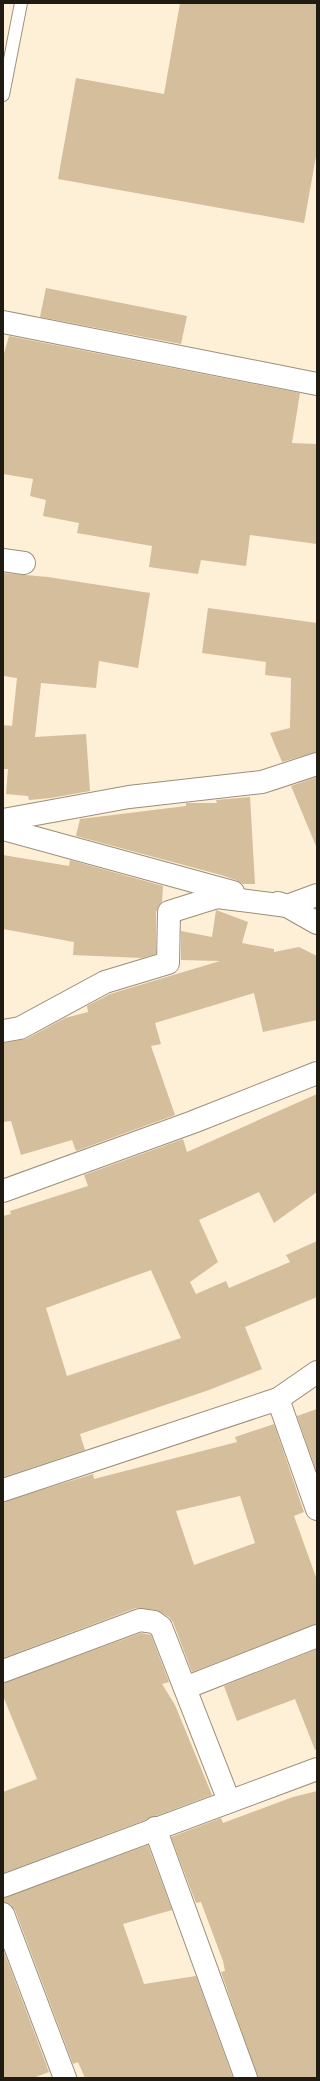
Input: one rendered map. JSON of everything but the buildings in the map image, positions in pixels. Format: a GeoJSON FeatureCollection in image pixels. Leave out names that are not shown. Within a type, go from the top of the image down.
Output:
{"type":"FeatureCollection","features":[{"type":"Feature","properties":{"kind":"street"},"geometry":{"type":"LineString","coordinates":[[3,322],[317,384]]}},
{"type":"Feature","properties":{"kind":"street"},"geometry":{"type":"LineString","coordinates":[[3,820],[129,797],[262,782],[317,764]]}},
{"type":"Feature","properties":{"kind":"street"},"geometry":{"type":"LineString","coordinates":[[3,829],[287,906],[317,924]]}},
{"type":"Feature","properties":{"kind":"street"},"geometry":{"type":"LineString","coordinates":[[3,1031],[20,1028],[105,982],[168,963],[169,912],[218,897],[287,906],[317,895]]}},
{"type":"Feature","properties":{"kind":"street"},"geometry":{"type":"LineString","coordinates":[[3,1191],[193,1122],[317,1073]]}},
{"type":"Feature","properties":{"kind":"street"},"geometry":{"type":"LineString","coordinates":[[3,1490],[278,1400],[317,1372]]}},
{"type":"Feature","properties":{"kind":"street"},"geometry":{"type":"LineString","coordinates":[[278,1400],[317,1508]]}},
{"type":"Feature","properties":{"kind":"street"},"geometry":{"type":"LineString","coordinates":[[3,1671],[140,1620],[154,1622],[161,1627],[229,1801]]}},
{"type":"Feature","properties":{"kind":"street"},"geometry":{"type":"LineString","coordinates":[[184,1688],[317,1636]]}},
{"type":"Feature","properties":{"kind":"street"},"geometry":{"type":"LineString","coordinates":[[3,1886],[155,1828],[317,1769]]}},
{"type":"Feature","properties":{"kind":"street"},"geometry":{"type":"LineString","coordinates":[[155,1828],[246,2078]]}},
{"type":"Feature","properties":{"kind":"street"},"geometry":{"type":"LineString","coordinates":[[3,1914],[65,2078]]}},
{"type":"Feature","properties":{"kind":"lane"},"geometry":{"type":"LineString","coordinates":[[3,95],[21,3]]}}]}
